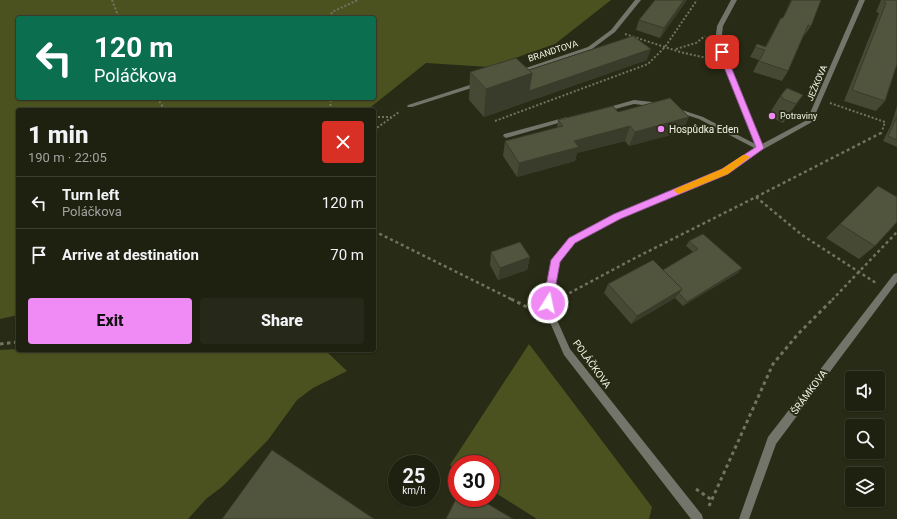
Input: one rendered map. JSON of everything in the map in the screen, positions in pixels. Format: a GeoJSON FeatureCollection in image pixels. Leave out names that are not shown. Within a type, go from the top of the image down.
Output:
{"type":"FeatureCollection","features":[{"type":"Feature","properties":{"kind":"street","name":"BRANDTOVA"},"geometry":{"type":"LineString","coordinates":[[508,75],[590,48],[613,31],[638,0]]}},
{"type":"Feature","properties":{"kind":"street"},"geometry":{"type":"LineString","coordinates":[[734,0],[724,17],[717,34],[725,62],[760,148]]}},
{"type":"Feature","properties":{"kind":"street","name":"JEŽKOVA"},"geometry":{"type":"LineString","coordinates":[[760,148],[810,121],[862,0]]}},
{"type":"Feature","properties":{"kind":"street"},"geometry":{"type":"LineString","coordinates":[[410,106],[485,82]]}},
{"type":"Feature","properties":{"kind":"street"},"geometry":{"type":"LineString","coordinates":[[596,112],[634,102],[656,104],[701,118],[760,148]]}},
{"type":"Feature","properties":{"kind":"street"},"geometry":{"type":"LineString","coordinates":[[506,136],[574,118]]}},
{"type":"Feature","properties":{"kind":"street","name":"POLÁČKOVA"},"geometry":{"type":"LineString","coordinates":[[698,519],[567,352],[553,320],[548,303],[556,260],[572,240],[617,216],[725,172],[760,148]]}},
{"type":"Feature","properties":{"kind":"street","name":"ŠRÁMKOVA"},"geometry":{"type":"LineString","coordinates":[[744,519],[772,441],[897,276]]}},
{"type":"Feature","properties":{"kind":"path"},"geometry":{"type":"LineString","coordinates":[[112,0],[118,16]]}},
{"type":"Feature","properties":{"kind":"path"},"geometry":{"type":"LineString","coordinates":[[331,16],[332,12],[358,0]]}},
{"type":"Feature","properties":{"kind":"path"},"geometry":{"type":"LineString","coordinates":[[495,122],[648,64],[665,47],[697,0]]}},
{"type":"Feature","properties":{"kind":"path"},"geometry":{"type":"LineString","coordinates":[[674,50],[696,43],[708,34],[717,34]]}},
{"type":"Feature","properties":{"kind":"path"},"geometry":{"type":"LineString","coordinates":[[641,39],[674,50],[725,62]]}},
{"type":"Feature","properties":{"kind":"path"},"geometry":{"type":"LineString","coordinates":[[564,296],[633,258],[881,133],[885,122],[820,100]]}},
{"type":"Feature","properties":{"kind":"path"},"geometry":{"type":"LineString","coordinates":[[376,117],[391,117],[376,128]]}},
{"type":"Feature","properties":{"kind":"path"},"geometry":{"type":"LineString","coordinates":[[756,197],[802,235],[858,273],[887,289]]}},
{"type":"Feature","properties":{"kind":"path"},"geometry":{"type":"LineString","coordinates":[[376,232],[553,320]]}},
{"type":"Feature","properties":{"kind":"path"},"geometry":{"type":"LineString","coordinates":[[712,500],[773,364],[798,334],[897,232]]}},
{"type":"Feature","properties":{"kind":"path"},"geometry":{"type":"LineString","coordinates":[[0,344],[16,342]]}},
{"type":"Feature","properties":{"kind":"green space"},"geometry":{"type":"Polygon","coordinates":[[[0,0],[611,0],[555,44],[489,67],[426,63],[370,108],[16,108],[16,315],[0,319],[0,0]]]}},
{"type":"Feature","properties":{"kind":"green space"},"geometry":{"type":"Polygon","coordinates":[[[529,344],[652,507],[649,519],[537,519],[500,496],[500,455],[457,455],[529,344]]]}},
{"type":"Feature","properties":{"kind":"green space"},"geometry":{"type":"Polygon","coordinates":[[[16,349],[16,352],[327,352],[347,371],[313,388],[297,400],[268,440],[223,486],[206,499],[188,519],[0,519],[0,350],[16,349]]]}},
{"type":"Feature","properties":{"kind":"building"},"geometry":{"type":"Polygon","coordinates":[[[655,0],[684,0],[664,28],[639,20],[655,0]]]}},
{"type":"Feature","properties":{"kind":"building"},"geometry":{"type":"Polygon","coordinates":[[[792,0],[821,0],[811,26],[808,25],[788,71],[759,61],[765,50],[755,47],[757,44],[766,47],[792,0]]]}},
{"type":"Feature","properties":{"kind":"building"},"geometry":{"type":"Polygon","coordinates":[[[885,0],[897,0],[897,64],[885,101],[852,90],[886,3],[884,2],[885,0]]]}},
{"type":"Feature","properties":{"kind":"building"},"geometry":{"type":"Polygon","coordinates":[[[633,36],[651,49],[529,91],[532,73],[529,70],[633,36]]]}},
{"type":"Feature","properties":{"kind":"building"},"geometry":{"type":"Polygon","coordinates":[[[516,58],[532,73],[486,89],[470,72],[516,58]]]}},
{"type":"Feature","properties":{"kind":"building"},"geometry":{"type":"Polygon","coordinates":[[[787,88],[803,95],[796,104],[783,99],[781,95],[787,88]]]}},
{"type":"Feature","properties":{"kind":"building"},"geometry":{"type":"Polygon","coordinates":[[[670,98],[689,117],[635,132],[630,126],[574,141],[579,147],[519,163],[505,141],[563,126],[558,120],[613,106],[618,112],[670,98]]]}},
{"type":"Feature","properties":{"kind":"building"},"geometry":{"type":"Polygon","coordinates":[[[897,117],[897,140],[888,136],[897,117]]]}},
{"type":"Feature","properties":{"kind":"building"},"geometry":{"type":"Polygon","coordinates":[[[878,186],[897,197],[897,222],[875,246],[840,224],[878,186]]]}},
{"type":"Feature","properties":{"kind":"building"},"geometry":{"type":"Polygon","coordinates":[[[703,234],[742,268],[687,302],[679,293],[682,289],[663,270],[698,249],[689,241],[703,234]]]}},
{"type":"Feature","properties":{"kind":"building"},"geometry":{"type":"Polygon","coordinates":[[[520,242],[530,257],[500,268],[491,252],[520,242]]]}},
{"type":"Feature","properties":{"kind":"building"},"geometry":{"type":"Polygon","coordinates":[[[653,260],[682,289],[637,316],[608,284],[653,260]]]}},
{"type":"Feature","properties":{"kind":"building"},"geometry":{"type":"Polygon","coordinates":[[[272,450],[374,519],[222,519],[272,450]]]}},
{"type":"Feature","properties":{"kind":"building"},"geometry":{"type":"Polygon","coordinates":[[[452,507],[493,507],[513,519],[446,519],[452,507]]]}},
{"type":"Feature","properties":{"kind":"slow traffic"},"geometry":{"type":"LineString","coordinates":[[678,191],[725,172],[746,157]]}},
{"type":"Feature","properties":{"kind":"place","name":"Potraviny"},"geometry":{"type":"Point","coordinates":[772,116]}},
{"type":"Feature","properties":{"kind":"place","name":"Hospůdka Eden"},"geometry":{"type":"Point","coordinates":[661,129]}},
{"type":"Feature","properties":{"kind":"route"},"geometry":{"type":"LineString","coordinates":[[548,303],[556,260],[572,240],[617,216],[725,172],[760,148],[722,52]]}}]}
